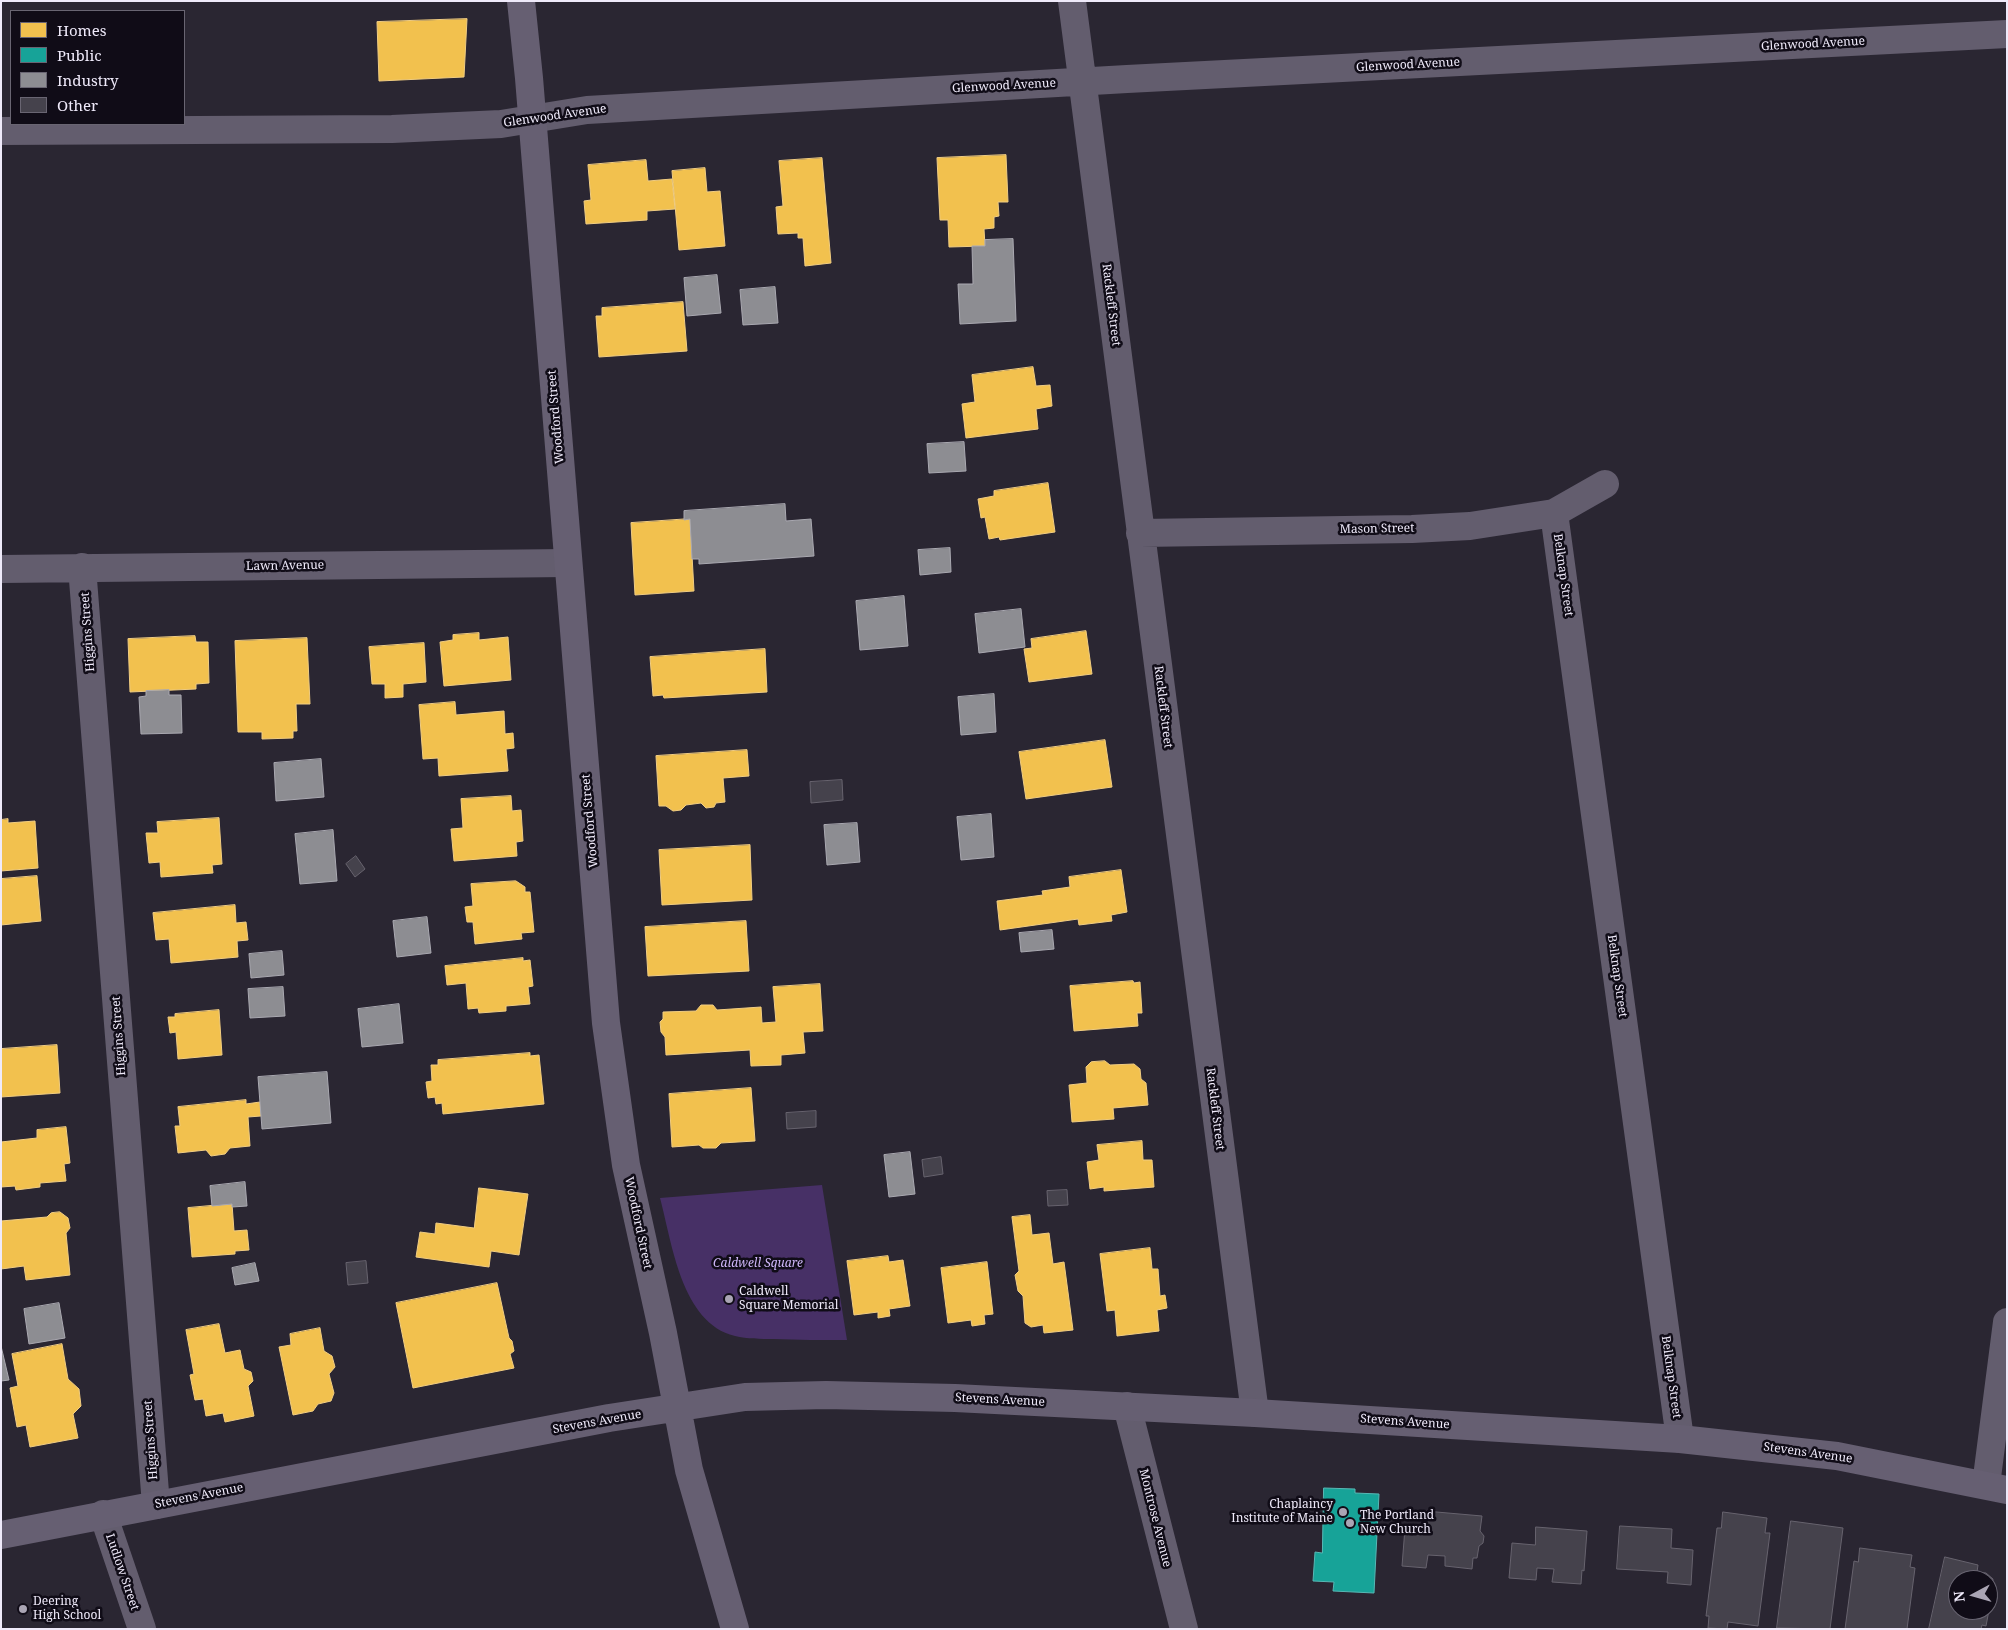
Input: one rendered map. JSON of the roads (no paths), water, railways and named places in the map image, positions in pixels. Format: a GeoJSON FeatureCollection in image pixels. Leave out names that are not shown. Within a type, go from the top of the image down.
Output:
{"type":"FeatureCollection","features":[{"type":"Feature","properties":{"kind":"main road","name":"Woodford Street"},"geometry":{"type":"LineString","coordinates":[[521,1],[606,1023],[626,1165],[663,1333],[689,1470],[735,1629]]}},
{"type":"Feature","properties":{"kind":"main road","name":"Stevens Avenue"},"geometry":{"type":"LineString","coordinates":[[1,1534],[609,1418],[745,1397],[826,1395],[955,1398],[1127,1406],[1680,1439],[1836,1456],[1996,1487]]}},
{"type":"Feature","properties":{"kind":"street","name":"Rackleff Street"},"geometry":{"type":"LineString","coordinates":[[1072,1],[1255,1413]]}},
{"type":"Feature","properties":{"kind":"street","name":"Glenwood Avenue"},"geometry":{"type":"LineString","coordinates":[[1,131],[392,129],[502,124],[587,110],[2007,34]]}},
{"type":"Feature","properties":{"kind":"street","name":"Mason Street"},"geometry":{"type":"LineString","coordinates":[[1140,533],[1412,529],[1470,526],[1554,513],[1605,484]]}},
{"type":"Feature","properties":{"kind":"street","name":"Belknap Street"},"geometry":{"type":"LineString","coordinates":[[1554,513],[1680,1439]]}},
{"type":"Feature","properties":{"kind":"street","name":"Lawn Avenue"},"geometry":{"type":"LineString","coordinates":[[1,569],[568,563]]}},
{"type":"Feature","properties":{"kind":"street","name":"Higgins Street"},"geometry":{"type":"LineString","coordinates":[[82,568],[156,1505]]}},
{"type":"Feature","properties":{"kind":"street"},"geometry":{"type":"LineString","coordinates":[[1996,1487],[2007,1322]]}},
{"type":"Feature","properties":{"kind":"street","name":"Montrose Avenue"},"geometry":{"type":"LineString","coordinates":[[1127,1406],[1184,1629]]}},
{"type":"Feature","properties":{"kind":"street","name":"Ludlow Street"},"geometry":{"type":"LineString","coordinates":[[103,1514],[142,1629]]}},
{"type":"Feature","properties":{"kind":"place","name":"Caldwell Square Memorial"},"geometry":{"type":"Point","coordinates":[729,1299]}},
{"type":"Feature","properties":{"kind":"place","name":"Chaplaincy Institute of Maine"},"geometry":{"type":"Point","coordinates":[1343,1512]}},
{"type":"Feature","properties":{"kind":"place","name":"The Portland New Church"},"geometry":{"type":"Point","coordinates":[1350,1523]}},
{"type":"Feature","properties":{"kind":"place","name":"Deering High School"},"geometry":{"type":"Point","coordinates":[23,1609]}},
{"type":"Feature","properties":{"kind":"park label","name":"Caldwell Square"},"geometry":{"type":"Point","coordinates":[758,1264]}}]}
